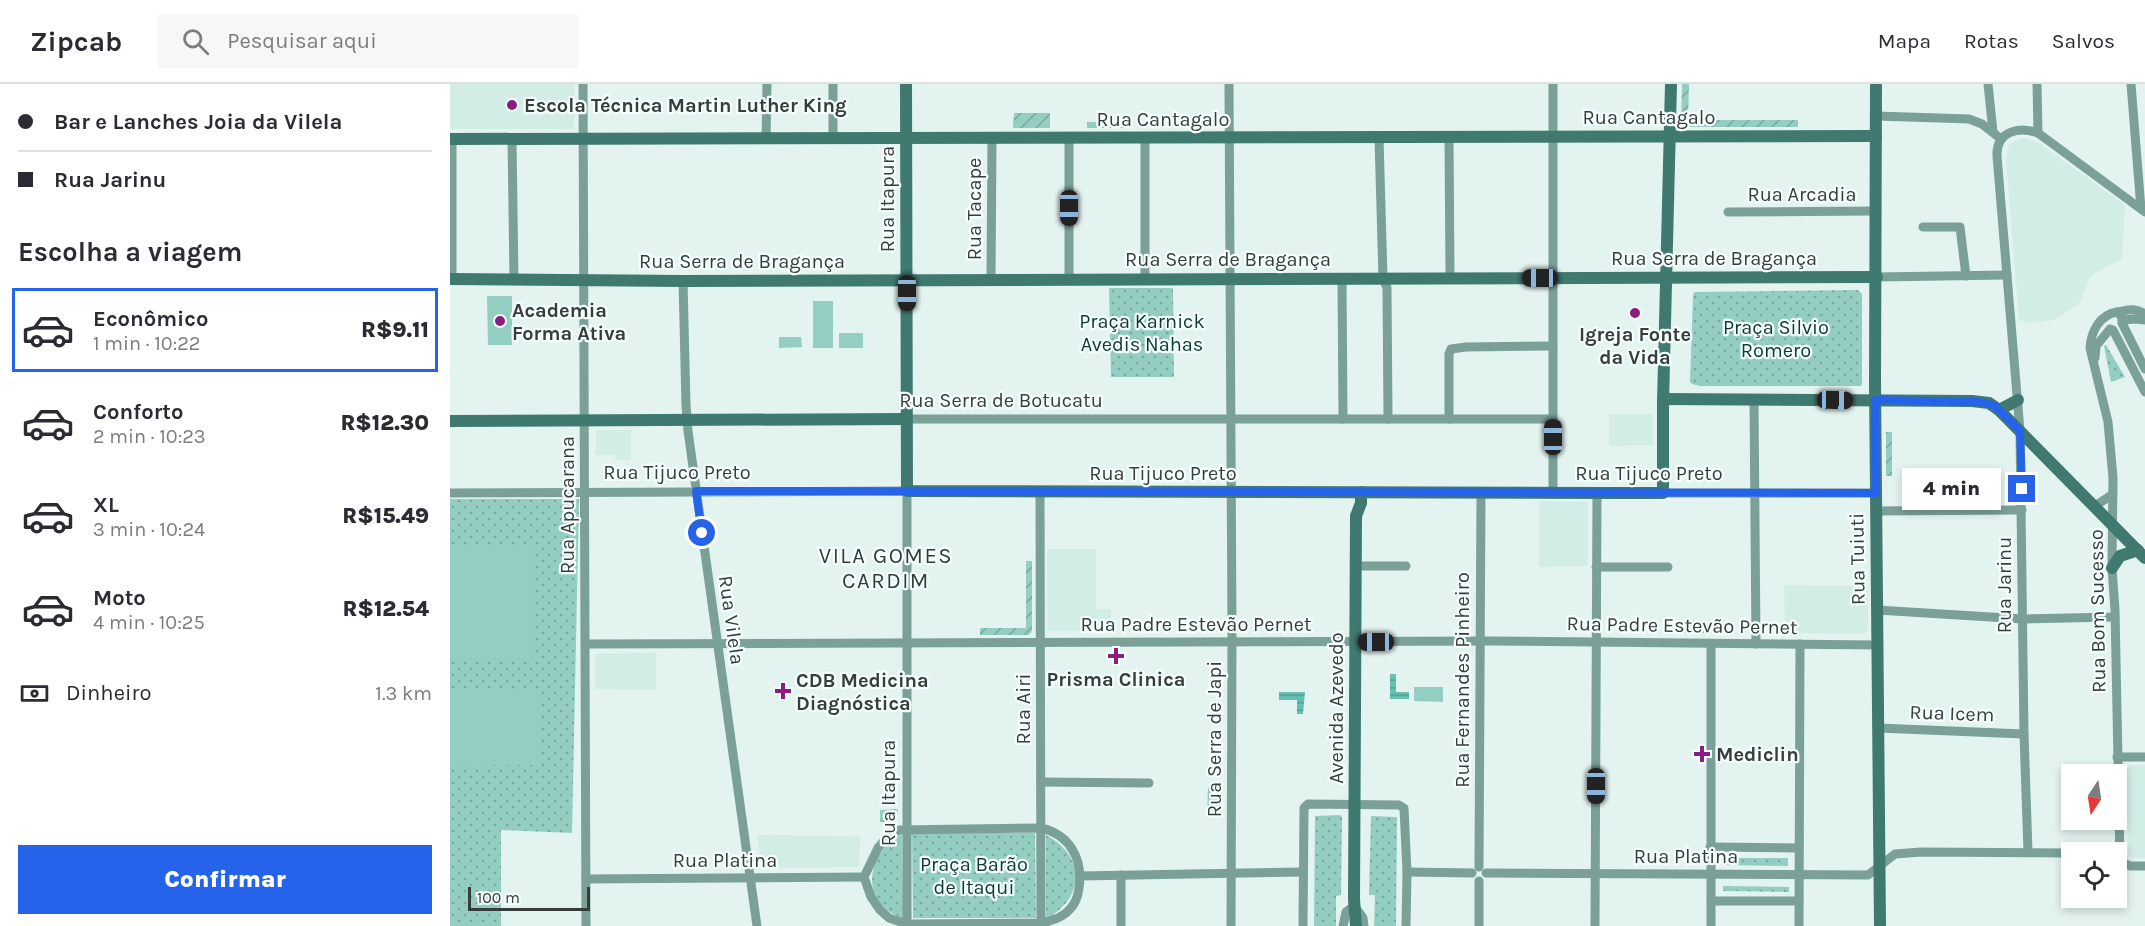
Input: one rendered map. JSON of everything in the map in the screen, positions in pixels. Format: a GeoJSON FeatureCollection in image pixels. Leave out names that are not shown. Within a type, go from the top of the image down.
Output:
{"type":"FeatureCollection","features":[{"type":"Feature","properties":{"kind":"street","name":"Rua Apucarana"},"geometry":{"type":"LineString","coordinates":[[583,84],[586,926]]}},
{"type":"Feature","properties":{"kind":"street"},"geometry":{"type":"LineString","coordinates":[[766,139],[767,84]]}},
{"type":"Feature","properties":{"kind":"street"},"geometry":{"type":"LineString","coordinates":[[833,84],[833,139]]}},
{"type":"Feature","properties":{"kind":"street","name":"Rua Itapura"},"geometry":{"type":"LineString","coordinates":[[906,84],[907,925]]}},
{"type":"Feature","properties":{"kind":"street","name":"Rua Serra de Japi"},"geometry":{"type":"LineString","coordinates":[[1229,84],[1231,926]]}},
{"type":"Feature","properties":{"kind":"street"},"geometry":{"type":"LineString","coordinates":[[1553,84],[1553,493]]}},
{"type":"Feature","properties":{"kind":"street"},"geometry":{"type":"LineString","coordinates":[[1663,493],[1663,399],[1671,84]]}},
{"type":"Feature","properties":{"kind":"street","name":"Rua Tuiuti"},"geometry":{"type":"LineString","coordinates":[[1876,84],[1875,400],[1880,926]]}},
{"type":"Feature","properties":{"kind":"street"},"geometry":{"type":"LineString","coordinates":[[1988,84],[1993,132]]}},
{"type":"Feature","properties":{"kind":"street"},"geometry":{"type":"LineString","coordinates":[[2037,84],[2038,133]]}},
{"type":"Feature","properties":{"kind":"street"},"geometry":{"type":"LineString","coordinates":[[2130,84],[2143,210]]}},
{"type":"Feature","properties":{"kind":"street"},"geometry":{"type":"LineString","coordinates":[[1876,116],[1963,118],[1978,121],[2001,139],[2021,129],[2038,133],[2143,210]]}},
{"type":"Feature","properties":{"kind":"street","name":"Rua Cantagalo"},"geometry":{"type":"LineString","coordinates":[[451,139],[1876,136]]}},
{"type":"Feature","properties":{"kind":"street"},"geometry":{"type":"LineString","coordinates":[[1449,137],[1450,278]]}},
{"type":"Feature","properties":{"kind":"street","name":"Rua Tacape"},"geometry":{"type":"LineString","coordinates":[[991,279],[992,138]]}},
{"type":"Feature","properties":{"kind":"street"},"geometry":{"type":"LineString","coordinates":[[1069,138],[1069,279]]}},
{"type":"Feature","properties":{"kind":"street"},"geometry":{"type":"LineString","coordinates":[[1144,279],[1145,138]]}},
{"type":"Feature","properties":{"kind":"street"},"geometry":{"type":"LineString","coordinates":[[1379,138],[1383,278],[1387,288],[1388,419]]}},
{"type":"Feature","properties":{"kind":"street"},"geometry":{"type":"LineString","coordinates":[[451,139],[451,279]]}},
{"type":"Feature","properties":{"kind":"street"},"geometry":{"type":"LineString","coordinates":[[512,139],[514,280]]}},
{"type":"Feature","properties":{"kind":"street","name":"Rua Jarinu"},"geometry":{"type":"LineString","coordinates":[[2001,139],[1997,156],[2020,431],[2028,852]]}},
{"type":"Feature","properties":{"kind":"street","name":"Rua Arcadia"},"geometry":{"type":"LineString","coordinates":[[1728,212],[1876,211]]}},
{"type":"Feature","properties":{"kind":"street"},"geometry":{"type":"LineString","coordinates":[[1923,226],[1960,227],[1966,276]]}},
{"type":"Feature","properties":{"kind":"street","name":"Rua Serra de Bragança"},"geometry":{"type":"LineString","coordinates":[[451,279],[683,281],[2007,275]]}},
{"type":"Feature","properties":{"kind":"street"},"geometry":{"type":"LineString","coordinates":[[1342,279],[1343,419]]}},
{"type":"Feature","properties":{"kind":"street","name":"Rua Vilela"},"geometry":{"type":"LineString","coordinates":[[683,281],[687,420],[757,926]]}},
{"type":"Feature","properties":{"kind":"street"},"geometry":{"type":"LineString","coordinates":[[2112,330],[2119,329],[2121,318],[2131,309],[2145,314]]}},
{"type":"Feature","properties":{"kind":"street"},"geometry":{"type":"LineString","coordinates":[[2145,320],[2121,318],[2111,312],[2106,316],[2105,323],[2112,330],[2145,392]]}},
{"type":"Feature","properties":{"kind":"street","name":"Rua Bom Sucesso"},"geometry":{"type":"LineString","coordinates":[[2106,316],[2095,328],[2090,348],[2108,422],[2113,494],[2112,568],[2115,617],[2118,842]]}},
{"type":"Feature","properties":{"kind":"street"},"geometry":{"type":"LineString","coordinates":[[2121,318],[2145,369]]}},
{"type":"Feature","properties":{"kind":"street","name":"Rua Bom Sucesso"},"geometry":{"type":"LineString","coordinates":[[2095,370],[2096,346],[2112,330]]}},
{"type":"Feature","properties":{"kind":"street"},"geometry":{"type":"LineString","coordinates":[[1449,419],[1449,354],[1451,348],[1553,346]]}},
{"type":"Feature","properties":{"kind":"street"},"geometry":{"type":"LineString","coordinates":[[1663,399],[1989,403],[2000,410],[2141,554]]}},
{"type":"Feature","properties":{"kind":"street"},"geometry":{"type":"LineString","coordinates":[[1754,400],[1756,644]]}},
{"type":"Feature","properties":{"kind":"street"},"geometry":{"type":"LineString","coordinates":[[2000,410],[2018,400]]}},
{"type":"Feature","properties":{"kind":"street","name":"Rua Serra de Botucatu"},"geometry":{"type":"LineString","coordinates":[[450,421],[1553,418]]}},
{"type":"Feature","properties":{"kind":"street","name":"Rua Tijuco Preto"},"geometry":{"type":"LineString","coordinates":[[450,493],[907,491],[1876,493]]}},
{"type":"Feature","properties":{"kind":"street","name":"Rua Airi"},"geometry":{"type":"LineString","coordinates":[[1040,492],[1041,925]]}},
{"type":"Feature","properties":{"kind":"street","name":"Avenida Azevedo"},"geometry":{"type":"LineString","coordinates":[[1356,493],[1361,503],[1356,516],[1354,904],[1356,926]]}},
{"type":"Feature","properties":{"kind":"street","name":"Rua Fernandes Pinheiro"},"geometry":{"type":"LineString","coordinates":[[1479,926],[1481,493]]}},
{"type":"Feature","properties":{"kind":"street"},"geometry":{"type":"LineString","coordinates":[[1595,926],[1597,493]]}},
{"type":"Feature","properties":{"kind":"street"},"geometry":{"type":"LineString","coordinates":[[2095,506],[2113,494]]}},
{"type":"Feature","properties":{"kind":"street"},"geometry":{"type":"LineString","coordinates":[[1876,511],[2022,510]]}},
{"type":"Feature","properties":{"kind":"street"},"geometry":{"type":"LineString","coordinates":[[2112,568],[2120,556],[2141,554]]}},
{"type":"Feature","properties":{"kind":"street"},"geometry":{"type":"LineString","coordinates":[[1356,566],[1406,566]]}},
{"type":"Feature","properties":{"kind":"street"},"geometry":{"type":"LineString","coordinates":[[1596,567],[1668,567]]}},
{"type":"Feature","properties":{"kind":"street"},"geometry":{"type":"LineString","coordinates":[[1877,610],[2022,619],[2115,617]]}},
{"type":"Feature","properties":{"kind":"street","name":"Rua Padre Estevão Pernet"},"geometry":{"type":"LineString","coordinates":[[586,644],[1480,641],[1878,645]]}},
{"type":"Feature","properties":{"kind":"street"},"geometry":{"type":"LineString","coordinates":[[1711,644],[1711,926]]}},
{"type":"Feature","properties":{"kind":"street"},"geometry":{"type":"LineString","coordinates":[[1799,926],[1800,644]]}},
{"type":"Feature","properties":{"kind":"street","name":"Rua Icem"},"geometry":{"type":"LineString","coordinates":[[1878,728],[2024,734]]}},
{"type":"Feature","properties":{"kind":"street"},"geometry":{"type":"LineString","coordinates":[[2117,757],[2145,757]]}},
{"type":"Feature","properties":{"kind":"street"},"geometry":{"type":"LineString","coordinates":[[1041,782],[1149,783]]}},
{"type":"Feature","properties":{"kind":"street"},"geometry":{"type":"LineString","coordinates":[[1303,926],[1304,808],[1305,806],[1355,805],[1404,808],[1407,872],[1406,926]]}},
{"type":"Feature","properties":{"kind":"street"},"geometry":{"type":"LineString","coordinates":[[1041,828],[1054,832],[1069,843],[1078,861],[1080,876],[1077,895],[1069,912],[1041,925],[907,925],[889,918],[880,910],[871,897],[864,878],[873,856],[888,836],[899,830],[1041,828]]}},
{"type":"Feature","properties":{"kind":"street"},"geometry":{"type":"LineString","coordinates":[[1710,847],[1799,848]]}},
{"type":"Feature","properties":{"kind":"street","name":"Rua Platina"},"geometry":{"type":"LineString","coordinates":[[1407,872],[1868,875],[1894,854],[2061,853]]}},
{"type":"Feature","properties":{"kind":"street"},"geometry":{"type":"LineString","coordinates":[[2127,864],[2145,866]]}},
{"type":"Feature","properties":{"kind":"street"},"geometry":{"type":"LineString","coordinates":[[1080,876],[1303,872]]}},
{"type":"Feature","properties":{"kind":"street"},"geometry":{"type":"LineString","coordinates":[[1121,875],[1121,926]]}},
{"type":"Feature","properties":{"kind":"street","name":"Rua Platina"},"geometry":{"type":"LineString","coordinates":[[586,879],[864,878]]}},
{"type":"Feature","properties":{"kind":"street"},"geometry":{"type":"LineString","coordinates":[[1711,901],[1799,901]]}},
{"type":"Feature","properties":{"kind":"street","name":"Avenida Azevedo"},"geometry":{"type":"LineString","coordinates":[[1343,926],[1346,912],[1354,904]]}},
{"type":"Feature","properties":{"kind":"street","name":"Avenida Azevedo"},"geometry":{"type":"LineString","coordinates":[[1350,926],[1354,904]]}},
{"type":"Feature","properties":{"kind":"street","name":"Avenida Azevedo"},"geometry":{"type":"LineString","coordinates":[[1354,904],[1363,918],[1364,926]]}},
{"type":"Feature","properties":{"kind":"shaded area","name":"Escola Técnica Martin Luther King"},"geometry":{"type":"Polygon","coordinates":[[[450,84],[574,84],[574,125],[572,129],[450,129],[450,84]]]}},
{"type":"Feature","properties":{"kind":"shaded area"},"geometry":{"type":"Polygon","coordinates":[[[2024,138],[2039,143],[2125,205],[2122,258],[2090,277],[2080,303],[2055,320],[2028,323],[2019,320],[2006,159],[2009,145],[2024,138]]]}},
{"type":"Feature","properties":{"kind":"shaded area"},"geometry":{"type":"Polygon","coordinates":[[[1609,414],[1653,414],[1653,445],[1609,446],[1609,414]]]}},
{"type":"Feature","properties":{"kind":"shaded area"},"geometry":{"type":"Polygon","coordinates":[[[597,430],[631,430],[631,460],[615,460],[615,455],[595,455],[597,430]]]}},
{"type":"Feature","properties":{"kind":"shaded area"},"geometry":{"type":"Polygon","coordinates":[[[1539,501],[1588,502],[1588,566],[1539,567],[1539,501]]]}},
{"type":"Feature","properties":{"kind":"shaded area"},"geometry":{"type":"Polygon","coordinates":[[[1047,549],[1096,549],[1096,609],[1111,609],[1111,631],[1047,631],[1047,549]]]}},
{"type":"Feature","properties":{"kind":"shaded area"},"geometry":{"type":"Polygon","coordinates":[[[1784,585],[1868,586],[1868,630],[1864,634],[1785,633],[1784,585]]]}},
{"type":"Feature","properties":{"kind":"shaded area"},"geometry":{"type":"Polygon","coordinates":[[[601,653],[656,653],[656,690],[595,689],[595,656],[601,653]]]}},
{"type":"Feature","properties":{"kind":"shaded area"},"geometry":{"type":"Polygon","coordinates":[[[1390,674],[1396,674],[1396,692],[1409,692],[1409,699],[1390,699],[1390,674]]]}},
{"type":"Feature","properties":{"kind":"shaded area"},"geometry":{"type":"Polygon","coordinates":[[[1279,692],[1305,692],[1303,714],[1297,714],[1297,700],[1279,700],[1279,692]]]}},
{"type":"Feature","properties":{"kind":"shaded area"},"geometry":{"type":"Polygon","coordinates":[[[2130,765],[2145,765],[2145,858],[2128,856],[2127,769],[2130,765]]]}},
{"type":"Feature","properties":{"kind":"shaded area"},"geometry":{"type":"Polygon","coordinates":[[[757,835],[860,836],[859,867],[767,868],[761,864],[757,835]]]}},
{"type":"Feature","properties":{"kind":"green space"},"geometry":{"type":"Polygon","coordinates":[[[1682,84],[1689,84],[1688,120],[1798,120],[1798,127],[1681,127],[1682,84]]]}},
{"type":"Feature","properties":{"kind":"green space"},"geometry":{"type":"Polygon","coordinates":[[[1014,113],[1050,113],[1050,128],[1013,128],[1014,113]]]}},
{"type":"Feature","properties":{"kind":"green space"},"geometry":{"type":"Polygon","coordinates":[[[1087,122],[1125,122],[1125,128],[1087,128],[1087,122]]]}},
{"type":"Feature","properties":{"kind":"green space","name":"Praça Karnick Avedis Nahas"},"geometry":{"type":"Polygon","coordinates":[[[1109,288],[1173,288],[1174,377],[1111,377],[1109,288]]]}},
{"type":"Feature","properties":{"kind":"green space","name":"Praça Silvio Romero"},"geometry":{"type":"Polygon","coordinates":[[[1858,290],[1862,294],[1861,386],[1700,386],[1690,382],[1694,292],[1858,290]]]}},
{"type":"Feature","properties":{"kind":"green space","name":"Academia Forma Ativa"},"geometry":{"type":"Polygon","coordinates":[[[487,296],[512,296],[512,345],[488,345],[487,296]]]}},
{"type":"Feature","properties":{"kind":"green space"},"geometry":{"type":"Polygon","coordinates":[[[813,301],[833,301],[833,348],[813,348],[813,301]]]}},
{"type":"Feature","properties":{"kind":"green space"},"geometry":{"type":"Polygon","coordinates":[[[839,333],[863,333],[863,348],[839,348],[839,333]]]}},
{"type":"Feature","properties":{"kind":"green space"},"geometry":{"type":"Polygon","coordinates":[[[779,337],[801,337],[802,347],[779,348],[779,337]]]}},
{"type":"Feature","properties":{"kind":"green space"},"geometry":{"type":"Polygon","coordinates":[[[2106,345],[2125,377],[2111,382],[2104,346],[2106,345]]]}},
{"type":"Feature","properties":{"kind":"green space"},"geometry":{"type":"Polygon","coordinates":[[[1886,432],[1892,432],[1892,476],[1886,476],[1886,432]]]}},
{"type":"Feature","properties":{"kind":"green space"},"geometry":{"type":"Polygon","coordinates":[[[450,499],[579,499],[572,833],[501,830],[501,926],[450,926],[450,499]]]}},
{"type":"Feature","properties":{"kind":"green space"},"geometry":{"type":"Polygon","coordinates":[[[450,548],[532,548],[532,658],[450,658],[450,548]]]}},
{"type":"Feature","properties":{"kind":"green space"},"geometry":{"type":"Polygon","coordinates":[[[1026,561],[1032,561],[1032,631],[1029,635],[980,635],[980,628],[1026,628],[1026,561]]]}},
{"type":"Feature","properties":{"kind":"green space"},"geometry":{"type":"Polygon","coordinates":[[[1670,625],[1696,627],[1697,625],[1709,625],[1709,633],[1670,633],[1670,625]]]}},
{"type":"Feature","properties":{"kind":"green space"},"geometry":{"type":"Polygon","coordinates":[[[1414,687],[1443,687],[1443,702],[1414,701],[1414,687]]]}},
{"type":"Feature","properties":{"kind":"green space"},"geometry":{"type":"Polygon","coordinates":[[[538,689],[539,765],[450,766],[450,691],[538,689]]]}},
{"type":"Feature","properties":{"kind":"green space"},"geometry":{"type":"Polygon","coordinates":[[[1208,787],[1222,787],[1222,815],[1207,815],[1208,787]]]}},
{"type":"Feature","properties":{"kind":"green space"},"geometry":{"type":"Polygon","coordinates":[[[898,809],[896,822],[880,822],[880,810],[898,809]]]}},
{"type":"Feature","properties":{"kind":"green space"},"geometry":{"type":"Polygon","coordinates":[[[1340,815],[1342,817],[1341,895],[1336,896],[1336,926],[1314,926],[1315,816],[1340,815]]]}},
{"type":"Feature","properties":{"kind":"green space"},"geometry":{"type":"Polygon","coordinates":[[[1371,816],[1397,817],[1396,926],[1374,926],[1375,895],[1369,895],[1371,816]]]}},
{"type":"Feature","properties":{"kind":"green space","name":"Praça Barão de Itaqui"},"geometry":{"type":"Polygon","coordinates":[[[912,833],[1035,833],[1036,918],[913,918],[912,833]]]}},
{"type":"Feature","properties":{"kind":"green space","name":"Praça Barão de Itaqui"},"geometry":{"type":"Polygon","coordinates":[[[902,834],[903,918],[889,911],[879,902],[872,878],[880,853],[902,834]]]}},
{"type":"Feature","properties":{"kind":"green space","name":"Praça Barão de Itaqui"},"geometry":{"type":"Polygon","coordinates":[[[1046,835],[1068,854],[1074,865],[1076,877],[1074,889],[1068,900],[1046,919],[1046,835]]]}},
{"type":"Feature","properties":{"kind":"green space"},"geometry":{"type":"Polygon","coordinates":[[[1724,858],[1788,858],[1788,866],[1724,865],[1724,858]]]}},
{"type":"Feature","properties":{"kind":"green space"},"geometry":{"type":"Polygon","coordinates":[[[1723,886],[1789,887],[1789,892],[1723,891],[1723,886]]]}},
{"type":"Feature","properties":{"kind":"place","name":"Escola Técnica Martin Luther King"},"geometry":{"type":"Point","coordinates":[512,105]}},
{"type":"Feature","properties":{"kind":"place","name":"Igreja Fonte da Vida"},"geometry":{"type":"Point","coordinates":[1635,313]}},
{"type":"Feature","properties":{"kind":"place","name":"Academia Forma Ativa"},"geometry":{"type":"Point","coordinates":[500,321]}},
{"type":"Feature","properties":{"kind":"place","name":"Prisma Clinica"},"geometry":{"type":"Point","coordinates":[1116,656]}},
{"type":"Feature","properties":{"kind":"place","name":"CDB Medicina Diagnóstica"},"geometry":{"type":"Point","coordinates":[783,691]}},
{"type":"Feature","properties":{"kind":"place","name":"Mediclin"},"geometry":{"type":"Point","coordinates":[1702,754]}},
{"type":"Feature","properties":{"kind":"district","name":"VILA GOMES CARDIM"},"geometry":{"type":"Point","coordinates":[886,568]}},
{"type":"Feature","properties":{"kind":"route"},"geometry":{"type":"LineString","coordinates":[[702,533],[696,491],[1876,493],[1875,400],[1972,401],[1995,406],[2020,431],[2022,489]]}}]}
